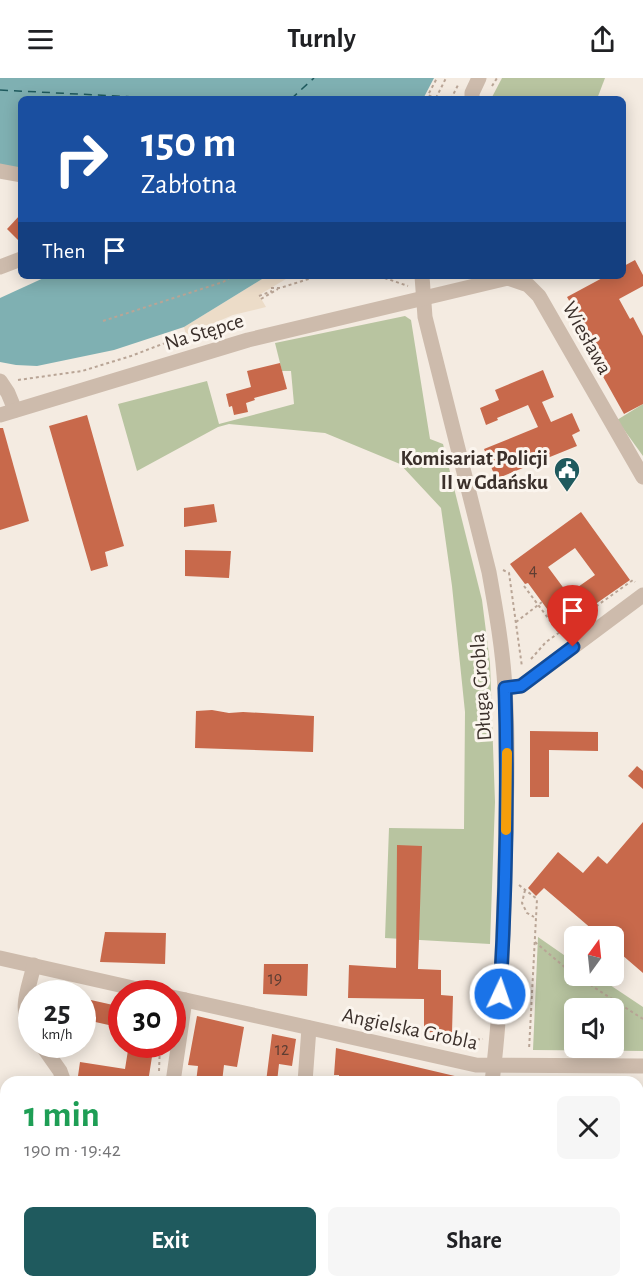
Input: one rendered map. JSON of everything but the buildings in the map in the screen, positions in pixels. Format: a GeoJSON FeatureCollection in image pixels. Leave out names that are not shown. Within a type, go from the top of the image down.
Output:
{"type":"FeatureCollection","features":[{"type":"Feature","properties":{"kind":"street"},"geometry":{"type":"LineString","coordinates":[[472,96],[479,78]]}},
{"type":"Feature","properties":{"kind":"street"},"geometry":{"type":"LineString","coordinates":[[0,171],[18,174]]}},
{"type":"Feature","properties":{"kind":"street"},"geometry":{"type":"LineString","coordinates":[[0,267],[18,260]]}},
{"type":"Feature","properties":{"kind":"street","name":"Wiesława"},"geometry":{"type":"LineString","coordinates":[[423,288],[501,279]]}},
{"type":"Feature","properties":{"kind":"street","name":"Wiesława"},"geometry":{"type":"LineString","coordinates":[[511,279],[528,285],[540,296],[643,477]]}},
{"type":"Feature","properties":{"kind":"street","name":"Na Stępce"},"geometry":{"type":"LineString","coordinates":[[7,413],[423,288]]}},
{"type":"Feature","properties":{"kind":"street","name":"Długa Grobla"},"geometry":{"type":"LineString","coordinates":[[423,288],[425,317],[489,572],[505,688],[507,766],[505,910],[498,1037],[493,1076]]}},
{"type":"Feature","properties":{"kind":"street"},"geometry":{"type":"LineString","coordinates":[[6,381],[7,413]]}},
{"type":"Feature","properties":{"kind":"street"},"geometry":{"type":"LineString","coordinates":[[505,688],[521,686],[640,591]]}},
{"type":"Feature","properties":{"kind":"street"},"geometry":{"type":"LineString","coordinates":[[0,958],[108,982]]}},
{"type":"Feature","properties":{"kind":"street"},"geometry":{"type":"LineString","coordinates":[[30,980],[34,965]]}},
{"type":"Feature","properties":{"kind":"street","name":"Angielska Grobla"},"geometry":{"type":"LineString","coordinates":[[186,1000],[461,1063],[494,1066],[643,1066]]}},
{"type":"Feature","properties":{"kind":"street"},"geometry":{"type":"LineString","coordinates":[[305,1076],[309,1028]]}},
{"type":"Feature","properties":{"kind":"street"},"geometry":{"type":"LineString","coordinates":[[51,1058],[62,1076]]}},
{"type":"Feature","properties":{"kind":"street"},"geometry":{"type":"LineString","coordinates":[[167,1076],[169,1058]]}},
{"type":"Feature","properties":{"kind":"path"},"geometry":{"type":"LineString","coordinates":[[430,96],[428,95],[437,78]]}},
{"type":"Feature","properties":{"kind":"path"},"geometry":{"type":"LineString","coordinates":[[437,96],[446,78]]}},
{"type":"Feature","properties":{"kind":"path"},"geometry":{"type":"LineString","coordinates":[[453,96],[462,78]]}},
{"type":"Feature","properties":{"kind":"path"},"geometry":{"type":"LineString","coordinates":[[102,321],[228,279]]}},
{"type":"Feature","properties":{"kind":"path"},"geometry":{"type":"LineString","coordinates":[[259,296],[309,279]]}},
{"type":"Feature","properties":{"kind":"path"},"geometry":{"type":"LineString","coordinates":[[390,279],[423,288]]}},
{"type":"Feature","properties":{"kind":"path"},"geometry":{"type":"LineString","coordinates":[[271,288],[279,289]]}},
{"type":"Feature","properties":{"kind":"path"},"geometry":{"type":"LineString","coordinates":[[261,299],[279,289]]}},
{"type":"Feature","properties":{"kind":"path"},"geometry":{"type":"LineString","coordinates":[[6,381],[82,371],[131,356],[186,335]]}},
{"type":"Feature","properties":{"kind":"path"},"geometry":{"type":"LineString","coordinates":[[506,569],[509,573],[523,668],[546,642],[633,580],[640,591]]}},
{"type":"Feature","properties":{"kind":"path"},"geometry":{"type":"LineString","coordinates":[[524,586],[564,639]]}},
{"type":"Feature","properties":{"kind":"path"},"geometry":{"type":"LineString","coordinates":[[516,622],[542,602]]}},
{"type":"Feature","properties":{"kind":"path"},"geometry":{"type":"LineString","coordinates":[[516,883],[537,899],[529,1053],[526,1054]]}},
{"type":"Feature","properties":{"kind":"path"},"geometry":{"type":"LineString","coordinates":[[525,890],[522,903],[524,908],[535,917]]}},
{"type":"Feature","properties":{"kind":"path"},"geometry":{"type":"LineString","coordinates":[[534,941],[564,966]]}},
{"type":"Feature","properties":{"kind":"path"},"geometry":{"type":"LineString","coordinates":[[592,986],[643,1019]]}},
{"type":"Feature","properties":{"kind":"path"},"geometry":{"type":"LineString","coordinates":[[158,1058],[164,1076]]}},
{"type":"Feature","properties":{"kind":"green space"},"geometry":{"type":"Polygon","coordinates":[[[502,78],[605,78],[598,96],[493,96],[502,78]]]}},
{"type":"Feature","properties":{"kind":"green space"},"geometry":{"type":"Polygon","coordinates":[[[405,316],[411,320],[430,439],[443,444],[482,600],[490,663],[495,802],[490,944],[385,938],[389,828],[464,829],[465,712],[452,586],[441,508],[400,464],[325,433],[229,424],[218,427],[137,471],[118,404],[207,381],[219,424],[294,404],[291,371],[282,371],[275,343],[405,316]]]}},
{"type":"Feature","properties":{"kind":"green space"},"geometry":{"type":"Polygon","coordinates":[[[643,404],[643,456],[617,420],[643,404]]]}},
{"type":"Feature","properties":{"kind":"green space"},"geometry":{"type":"Polygon","coordinates":[[[538,937],[564,955],[564,986],[612,986],[643,1007],[643,1051],[624,1051],[624,998],[564,998],[564,1050],[533,1050],[538,937]]]}},
{"type":"Feature","properties":{"kind":"shaded area"},"geometry":{"type":"Polygon","coordinates":[[[262,279],[286,279],[259,295],[266,307],[233,315],[186,335],[184,327],[262,279]]]}},
{"type":"Feature","properties":{"kind":"water"},"geometry":{"type":"Polygon","coordinates":[[[0,78],[434,78],[425,96],[18,96],[18,169],[0,166],[0,78]]]}},
{"type":"Feature","properties":{"kind":"water"},"geometry":{"type":"Polygon","coordinates":[[[41,279],[262,279],[184,327],[114,350],[37,366],[0,362],[0,298],[41,279]]]}},
{"type":"Feature","properties":{"kind":"ferry route"},"geometry":{"type":"LineString","coordinates":[[294,96],[314,78]]}},
{"type":"Feature","properties":{"kind":"ferry route"},"geometry":{"type":"LineString","coordinates":[[0,90],[115,96]]}},
{"type":"Feature","properties":{"kind":"slow traffic"},"geometry":{"type":"LineString","coordinates":[[506,830],[507,753]]}},
{"type":"Feature","properties":{"kind":"place","name":"Komisariat Policji II w Gdańsku"},"geometry":{"type":"Point","coordinates":[567,493]}},
{"type":"Feature","properties":{"kind":"route"},"geometry":{"type":"LineString","coordinates":[[500,994],[505,910],[507,766],[505,688],[521,686],[573,647]]}}]}
